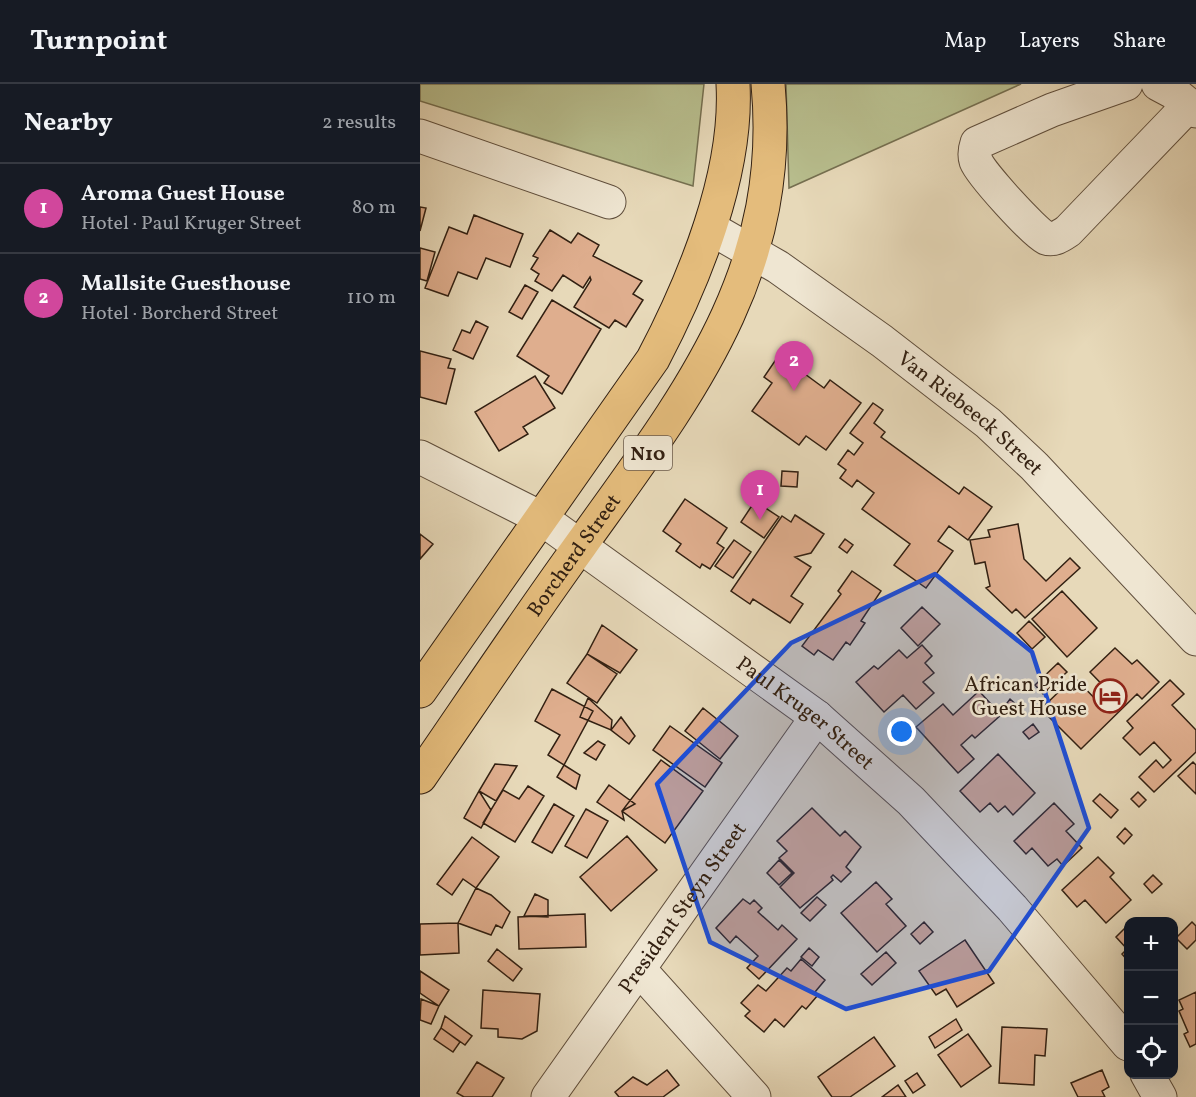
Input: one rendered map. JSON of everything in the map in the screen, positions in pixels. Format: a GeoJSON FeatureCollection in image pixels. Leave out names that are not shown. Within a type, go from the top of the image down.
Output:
{"type":"FeatureCollection","features":[{"type":"Feature","properties":{"kind":"highway","name":"N10"},"geometry":{"type":"LineString","coordinates":[[420,691],[652,359],[688,290],[710,228],[728,145],[733,84]]}},
{"type":"Feature","properties":{"kind":"highway","name":"Borcherd Street"},"geometry":{"type":"LineString","coordinates":[[420,777],[580,546],[666,427],[721,333],[754,251],[768,169],[768,84]]}},
{"type":"Feature","properties":{"kind":"street"},"geometry":{"type":"LineString","coordinates":[[1126,84],[1052,110],[977,143],[976,163],[986,177],[1033,227],[1047,238],[1053,239],[1068,231],[1193,108],[1173,92],[1158,84]]}},
{"type":"Feature","properties":{"kind":"street"},"geometry":{"type":"LineString","coordinates":[[420,136],[609,202]]}},
{"type":"Feature","properties":{"kind":"street","name":"Van Riebeeck Street"},"geometry":{"type":"LineString","coordinates":[[710,228],[728,240],[754,251],[882,341],[988,423],[1034,466],[1196,639]]}},
{"type":"Feature","properties":{"kind":"street","name":"Paul Kruger Street"},"geometry":{"type":"LineString","coordinates":[[420,458],[541,518],[817,717],[911,801],[1012,908],[1124,1039]]}},
{"type":"Feature","properties":{"kind":"street","name":"President Steyn Street"},"geometry":{"type":"LineString","coordinates":[[548,1097],[817,717]]}},
{"type":"Feature","properties":{"kind":"street"},"geometry":{"type":"LineString","coordinates":[[639,969],[754,1097]]}},
{"type":"Feature","properties":{"kind":"street"},"geometry":{"type":"LineString","coordinates":[[1150,1079],[1160,1097]]}},
{"type":"Feature","properties":{"kind":"highlighted area"},"geometry":{"type":"Polygon","coordinates":[[[935,574],[1032,652],[1089,828],[989,971],[846,1009],[710,942],[657,784],[791,643],[935,574]]]}},
{"type":"Feature","properties":{"kind":"green space"},"geometry":{"type":"Polygon","coordinates":[[[420,84],[704,84],[693,186],[420,101],[420,84]]]}},
{"type":"Feature","properties":{"kind":"green space"},"geometry":{"type":"Polygon","coordinates":[[[786,84],[1021,84],[789,188],[786,84]]]}},
{"type":"Feature","properties":{"kind":"building"},"geometry":{"type":"Polygon","coordinates":[[[420,207],[426,208],[420,231],[420,207]]]}},
{"type":"Feature","properties":{"kind":"building"},"geometry":{"type":"Polygon","coordinates":[[[474,215],[523,234],[510,267],[486,258],[477,279],[458,272],[448,296],[425,288],[449,227],[467,234],[474,215]]]}},
{"type":"Feature","properties":{"kind":"building"},"geometry":{"type":"Polygon","coordinates":[[[550,230],[571,243],[578,233],[599,245],[593,256],[642,281],[633,294],[643,300],[626,327],[615,320],[609,328],[574,307],[591,280],[590,277],[583,288],[563,275],[552,291],[535,281],[539,274],[531,269],[538,258],[533,256],[550,230]]]}},
{"type":"Feature","properties":{"kind":"building"},"geometry":{"type":"Polygon","coordinates":[[[420,248],[435,252],[427,281],[420,279],[420,248]]]}},
{"type":"Feature","properties":{"kind":"building"},"geometry":{"type":"Polygon","coordinates":[[[525,285],[538,292],[522,319],[509,312],[525,285]]]}},
{"type":"Feature","properties":{"kind":"building"},"geometry":{"type":"Polygon","coordinates":[[[552,300],[601,329],[562,394],[544,383],[549,376],[517,356],[552,300]]]}},
{"type":"Feature","properties":{"kind":"building"},"geometry":{"type":"Polygon","coordinates":[[[476,321],[488,327],[473,359],[453,350],[462,330],[470,333],[476,321]]]}},
{"type":"Feature","properties":{"kind":"building"},"geometry":{"type":"Polygon","coordinates":[[[420,351],[451,359],[448,368],[455,369],[446,404],[420,397],[420,351]]]}},
{"type":"Feature","properties":{"kind":"building"},"geometry":{"type":"Polygon","coordinates":[[[779,355],[824,388],[830,380],[861,403],[826,450],[806,436],[799,445],[752,411],[772,383],[764,377],[779,355]]]}},
{"type":"Feature","properties":{"kind":"building"},"geometry":{"type":"Polygon","coordinates":[[[535,376],[555,408],[523,427],[528,434],[499,451],[475,412],[535,376]]]}},
{"type":"Feature","properties":{"kind":"building"},"geometry":{"type":"Polygon","coordinates":[[[873,403],[883,410],[874,423],[885,432],[881,437],[959,494],[964,487],[992,507],[968,540],[949,526],[938,541],[953,551],[926,588],[894,565],[910,544],[862,509],[874,493],[857,480],[852,487],[840,478],[846,470],[838,464],[848,450],[854,455],[863,443],[850,433],[873,403]]]}},
{"type":"Feature","properties":{"kind":"building"},"geometry":{"type":"Polygon","coordinates":[[[782,471],[798,472],[797,487],[781,486],[782,471]]]}},
{"type":"Feature","properties":{"kind":"building"},"geometry":{"type":"Polygon","coordinates":[[[685,499],[727,528],[717,543],[724,548],[710,569],[702,564],[700,568],[676,551],[681,544],[663,531],[685,499]]]}},
{"type":"Feature","properties":{"kind":"building"},"geometry":{"type":"Polygon","coordinates":[[[755,501],[779,517],[764,538],[741,522],[755,501]]]}},
{"type":"Feature","properties":{"kind":"building"},"geometry":{"type":"Polygon","coordinates":[[[795,515],[824,534],[811,553],[795,557],[811,567],[791,596],[803,604],[790,623],[753,599],[750,604],[731,591],[782,516],[791,522],[795,515]]]}},
{"type":"Feature","properties":{"kind":"building"},"geometry":{"type":"Polygon","coordinates":[[[1018,524],[1024,559],[1046,581],[1070,558],[1080,568],[1025,618],[1016,609],[1012,613],[986,588],[990,586],[985,562],[975,564],[970,540],[990,537],[988,530],[1018,524]]]}},
{"type":"Feature","properties":{"kind":"building"},"geometry":{"type":"Polygon","coordinates":[[[420,534],[433,544],[420,559],[420,534]]]}},
{"type":"Feature","properties":{"kind":"building"},"geometry":{"type":"Polygon","coordinates":[[[845,539],[853,545],[847,553],[839,547],[845,539]]]}},
{"type":"Feature","properties":{"kind":"building"},"geometry":{"type":"Polygon","coordinates":[[[734,540],[751,552],[733,578],[715,566],[734,540]]]}},
{"type":"Feature","properties":{"kind":"building"},"geometry":{"type":"Polygon","coordinates":[[[852,571],[881,591],[861,621],[865,623],[850,645],[846,642],[833,660],[818,650],[814,655],[802,646],[841,594],[838,591],[852,571]]]}},
{"type":"Feature","properties":{"kind":"building"},"geometry":{"type":"Polygon","coordinates":[[[1062,591],[1097,628],[1067,657],[1032,619],[1062,591]]]}},
{"type":"Feature","properties":{"kind":"building"},"geometry":{"type":"Polygon","coordinates":[[[922,607],[940,624],[918,646],[901,628],[922,607]]]}},
{"type":"Feature","properties":{"kind":"building"},"geometry":{"type":"Polygon","coordinates":[[[1029,621],[1045,637],[1032,649],[1017,633],[1029,621]]]}},
{"type":"Feature","properties":{"kind":"building"},"geometry":{"type":"Polygon","coordinates":[[[602,625],[637,650],[620,673],[587,654],[602,625]]]}},
{"type":"Feature","properties":{"kind":"building"},"geometry":{"type":"Polygon","coordinates":[[[922,645],[932,656],[925,663],[934,673],[923,682],[934,693],[916,709],[903,695],[884,712],[856,682],[874,666],[878,669],[899,650],[907,658],[922,645]]]}},
{"type":"Feature","properties":{"kind":"building"},"geometry":{"type":"Polygon","coordinates":[[[1115,648],[1132,664],[1137,660],[1159,682],[1142,699],[1137,694],[1081,749],[1041,709],[1074,677],[1104,708],[1115,698],[1090,672],[1115,648]]]}},
{"type":"Feature","properties":{"kind":"building"},"geometry":{"type":"Polygon","coordinates":[[[587,654],[617,674],[597,703],[567,683],[587,654]]]}},
{"type":"Feature","properties":{"kind":"building"},"geometry":{"type":"Polygon","coordinates":[[[1058,663],[1067,672],[1043,694],[1035,685],[1058,663]]]}},
{"type":"Feature","properties":{"kind":"building"},"geometry":{"type":"Polygon","coordinates":[[[1170,680],[1184,694],[1172,705],[1196,730],[1196,752],[1154,792],[1139,777],[1156,760],[1163,768],[1171,760],[1154,742],[1140,755],[1123,738],[1133,728],[1127,721],[1170,680]]]}},
{"type":"Feature","properties":{"kind":"building"},"geometry":{"type":"Polygon","coordinates":[[[552,689],[593,711],[564,765],[548,755],[560,735],[535,721],[552,689]]]}},
{"type":"Feature","properties":{"kind":"building"},"geometry":{"type":"Polygon","coordinates":[[[979,691],[1001,715],[975,738],[972,735],[961,745],[974,759],[958,773],[916,727],[943,704],[953,715],[979,691]]]}},
{"type":"Feature","properties":{"kind":"building"},"geometry":{"type":"Polygon","coordinates":[[[588,698],[612,720],[611,730],[580,717],[588,698]]]}},
{"type":"Feature","properties":{"kind":"building"},"geometry":{"type":"Polygon","coordinates":[[[1010,699],[1021,709],[1015,716],[1004,707],[1010,699]]]}},
{"type":"Feature","properties":{"kind":"building"},"geometry":{"type":"Polygon","coordinates":[[[703,708],[738,736],[720,759],[685,731],[703,708]]]}},
{"type":"Feature","properties":{"kind":"building"},"geometry":{"type":"Polygon","coordinates":[[[621,717],[635,736],[629,744],[611,730],[621,717]]]}},
{"type":"Feature","properties":{"kind":"building"},"geometry":{"type":"Polygon","coordinates":[[[1033,724],[1039,732],[1029,739],[1023,732],[1033,724]]]}},
{"type":"Feature","properties":{"kind":"building"},"geometry":{"type":"Polygon","coordinates":[[[670,726],[722,763],[705,787],[653,750],[670,726]]]}},
{"type":"Feature","properties":{"kind":"building"},"geometry":{"type":"Polygon","coordinates":[[[598,741],[605,745],[596,760],[584,753],[598,741]]]}},
{"type":"Feature","properties":{"kind":"building"},"geometry":{"type":"Polygon","coordinates":[[[998,754],[1035,793],[1013,815],[1005,806],[998,812],[990,803],[980,812],[960,791],[998,754]]]}},
{"type":"Feature","properties":{"kind":"building"},"geometry":{"type":"Polygon","coordinates":[[[661,760],[703,791],[665,843],[622,811],[661,760]]]}},
{"type":"Feature","properties":{"kind":"building"},"geometry":{"type":"Polygon","coordinates":[[[1193,762],[1196,765],[1196,794],[1178,776],[1193,762]]]}},
{"type":"Feature","properties":{"kind":"building"},"geometry":{"type":"Polygon","coordinates":[[[495,764],[517,766],[496,801],[479,791],[495,764]]]}},
{"type":"Feature","properties":{"kind":"building"},"geometry":{"type":"Polygon","coordinates":[[[564,765],[580,775],[576,789],[557,777],[564,765]]]}},
{"type":"Feature","properties":{"kind":"building"},"geometry":{"type":"Polygon","coordinates":[[[609,785],[635,804],[622,811],[624,820],[597,802],[609,785]]]}},
{"type":"Feature","properties":{"kind":"building"},"geometry":{"type":"Polygon","coordinates":[[[528,786],[544,796],[515,842],[483,823],[503,790],[519,799],[528,786]]]}},
{"type":"Feature","properties":{"kind":"building"},"geometry":{"type":"Polygon","coordinates":[[[479,791],[491,810],[481,828],[464,818],[479,791]]]}},
{"type":"Feature","properties":{"kind":"building"},"geometry":{"type":"Polygon","coordinates":[[[1138,792],[1146,800],[1139,807],[1131,799],[1138,792]]]}},
{"type":"Feature","properties":{"kind":"building"},"geometry":{"type":"Polygon","coordinates":[[[1100,794],[1118,810],[1111,818],[1093,801],[1100,794]]]}},
{"type":"Feature","properties":{"kind":"building"},"geometry":{"type":"Polygon","coordinates":[[[1054,803],[1074,824],[1066,831],[1082,848],[1063,866],[1057,859],[1048,866],[1032,848],[1026,854],[1014,841],[1054,803]]]}},
{"type":"Feature","properties":{"kind":"building"},"geometry":{"type":"Polygon","coordinates":[[[554,804],[574,816],[552,853],[532,842],[554,804]]]}},
{"type":"Feature","properties":{"kind":"building"},"geometry":{"type":"Polygon","coordinates":[[[812,808],[840,836],[845,831],[861,847],[846,867],[851,872],[841,882],[833,875],[831,877],[833,880],[800,908],[780,887],[794,873],[779,858],[787,851],[777,841],[812,808]]]}},
{"type":"Feature","properties":{"kind":"building"},"geometry":{"type":"Polygon","coordinates":[[[586,809],[608,821],[587,858],[565,846],[586,809]]]}},
{"type":"Feature","properties":{"kind":"building"},"geometry":{"type":"Polygon","coordinates":[[[1125,828],[1132,835],[1124,844],[1117,837],[1125,828]]]}},
{"type":"Feature","properties":{"kind":"building"},"geometry":{"type":"Polygon","coordinates":[[[627,836],[657,870],[611,911],[580,877],[627,836]]]}},
{"type":"Feature","properties":{"kind":"building"},"geometry":{"type":"Polygon","coordinates":[[[472,837],[499,857],[476,888],[463,879],[452,895],[437,884],[472,837]]]}},
{"type":"Feature","properties":{"kind":"building"},"geometry":{"type":"Polygon","coordinates":[[[1098,857],[1114,873],[1110,877],[1131,900],[1106,923],[1085,900],[1077,907],[1062,890],[1098,857]]]}},
{"type":"Feature","properties":{"kind":"building"},"geometry":{"type":"Polygon","coordinates":[[[779,860],[792,873],[779,885],[767,873],[779,860]]]}},
{"type":"Feature","properties":{"kind":"building"},"geometry":{"type":"Polygon","coordinates":[[[1153,875],[1162,884],[1152,893],[1144,884],[1153,875]]]}},
{"type":"Feature","properties":{"kind":"building"},"geometry":{"type":"Polygon","coordinates":[[[876,882],[892,899],[886,904],[906,926],[877,952],[841,913],[876,882]]]}},
{"type":"Feature","properties":{"kind":"building"},"geometry":{"type":"Polygon","coordinates":[[[476,888],[491,895],[510,912],[502,928],[496,925],[491,935],[458,923],[476,888]]]}},
{"type":"Feature","properties":{"kind":"building"},"geometry":{"type":"Polygon","coordinates":[[[535,894],[548,900],[548,917],[524,916],[535,894]]]}},
{"type":"Feature","properties":{"kind":"building"},"geometry":{"type":"Polygon","coordinates":[[[817,897],[826,905],[810,921],[801,913],[817,897]]]}},
{"type":"Feature","properties":{"kind":"building"},"geometry":{"type":"Polygon","coordinates":[[[743,899],[750,904],[754,900],[762,908],[758,912],[778,930],[782,925],[797,939],[759,979],[747,968],[758,956],[736,936],[730,943],[716,928],[743,899]]]}},
{"type":"Feature","properties":{"kind":"building"},"geometry":{"type":"Polygon","coordinates":[[[585,914],[586,947],[519,949],[518,917],[585,914]]]}},
{"type":"Feature","properties":{"kind":"building"},"geometry":{"type":"Polygon","coordinates":[[[924,922],[933,932],[920,944],[911,934],[924,922]]]}},
{"type":"Feature","properties":{"kind":"building"},"geometry":{"type":"Polygon","coordinates":[[[1192,922],[1196,926],[1196,940],[1187,949],[1178,940],[1178,936],[1192,922]]]}},
{"type":"Feature","properties":{"kind":"building"},"geometry":{"type":"Polygon","coordinates":[[[458,923],[459,953],[420,955],[420,924],[458,923]]]}},
{"type":"Feature","properties":{"kind":"building"},"geometry":{"type":"Polygon","coordinates":[[[1124,929],[1124,946],[1116,937],[1124,929]]]}},
{"type":"Feature","properties":{"kind":"building"},"geometry":{"type":"Polygon","coordinates":[[[965,940],[994,983],[957,1007],[946,989],[936,995],[919,971],[965,940]]]}},
{"type":"Feature","properties":{"kind":"building"},"geometry":{"type":"Polygon","coordinates":[[[809,948],[819,957],[812,966],[801,957],[809,948]]]}},
{"type":"Feature","properties":{"kind":"building"},"geometry":{"type":"Polygon","coordinates":[[[497,949],[522,969],[513,981],[488,961],[497,949]]]}},
{"type":"Feature","properties":{"kind":"building"},"geometry":{"type":"Polygon","coordinates":[[[886,952],[896,963],[872,985],[861,974],[886,952]]]}},
{"type":"Feature","properties":{"kind":"building"},"geometry":{"type":"Polygon","coordinates":[[[801,959],[825,980],[815,992],[818,995],[806,1009],[802,1006],[784,1027],[775,1019],[764,1032],[745,1016],[750,1011],[741,1003],[758,985],[766,991],[787,968],[791,971],[801,959]]]}},
{"type":"Feature","properties":{"kind":"building"},"geometry":{"type":"Polygon","coordinates":[[[420,971],[449,990],[439,1006],[420,993],[420,971]]]}},
{"type":"Feature","properties":{"kind":"building"},"geometry":{"type":"Polygon","coordinates":[[[483,990],[540,994],[537,1031],[522,1039],[498,1037],[498,1029],[481,1028],[483,990]]]}},
{"type":"Feature","properties":{"kind":"building"},"geometry":{"type":"Polygon","coordinates":[[[1196,992],[1196,1044],[1190,1047],[1184,1034],[1188,1032],[1179,1011],[1183,1009],[1179,1000],[1196,992]]]}},
{"type":"Feature","properties":{"kind":"building"},"geometry":{"type":"Polygon","coordinates":[[[421,999],[439,1006],[431,1024],[420,1020],[421,999]]]}},
{"type":"Feature","properties":{"kind":"building"},"geometry":{"type":"Polygon","coordinates":[[[445,1016],[472,1036],[465,1045],[441,1028],[445,1016]]]}},
{"type":"Feature","properties":{"kind":"building"},"geometry":{"type":"Polygon","coordinates":[[[956,1019],[962,1030],[935,1048],[929,1037],[956,1019]]]}},
{"type":"Feature","properties":{"kind":"building"},"geometry":{"type":"Polygon","coordinates":[[[1002,1027],[1047,1029],[1045,1056],[1035,1055],[1034,1085],[999,1083],[1002,1027]]]}},
{"type":"Feature","properties":{"kind":"building"},"geometry":{"type":"Polygon","coordinates":[[[441,1028],[460,1042],[453,1052],[434,1039],[441,1028]]]}},
{"type":"Feature","properties":{"kind":"building"},"geometry":{"type":"Polygon","coordinates":[[[968,1034],[991,1066],[961,1087],[938,1055],[968,1034]]]}},
{"type":"Feature","properties":{"kind":"building"},"geometry":{"type":"Polygon","coordinates":[[[874,1037],[895,1066],[850,1097],[832,1097],[818,1077],[874,1037]]]}},
{"type":"Feature","properties":{"kind":"building"},"geometry":{"type":"Polygon","coordinates":[[[477,1062],[504,1078],[492,1097],[464,1097],[457,1093],[477,1062]]]}},
{"type":"Feature","properties":{"kind":"building"},"geometry":{"type":"Polygon","coordinates":[[[667,1070],[679,1085],[663,1097],[619,1097],[615,1092],[633,1077],[647,1085],[667,1070]]]}},
{"type":"Feature","properties":{"kind":"building"},"geometry":{"type":"Polygon","coordinates":[[[1102,1070],[1109,1087],[1102,1091],[1105,1097],[1078,1097],[1071,1083],[1102,1070]]]}},
{"type":"Feature","properties":{"kind":"building"},"geometry":{"type":"Polygon","coordinates":[[[917,1073],[925,1085],[913,1093],[905,1081],[917,1073]]]}},
{"type":"Feature","properties":{"kind":"building"},"geometry":{"type":"Polygon","coordinates":[[[898,1085],[906,1097],[882,1097],[898,1085]]]}},
{"type":"Feature","properties":{"kind":"place","name":"Mallsite Guesthouse"},"geometry":{"type":"Point","coordinates":[794,391]}},
{"type":"Feature","properties":{"kind":"place","name":"Aroma Guest House"},"geometry":{"type":"Point","coordinates":[760,520]}},
{"type":"Feature","properties":{"kind":"place","name":"African Pride Guest House"},"geometry":{"type":"Point","coordinates":[1110,696]}}]}
